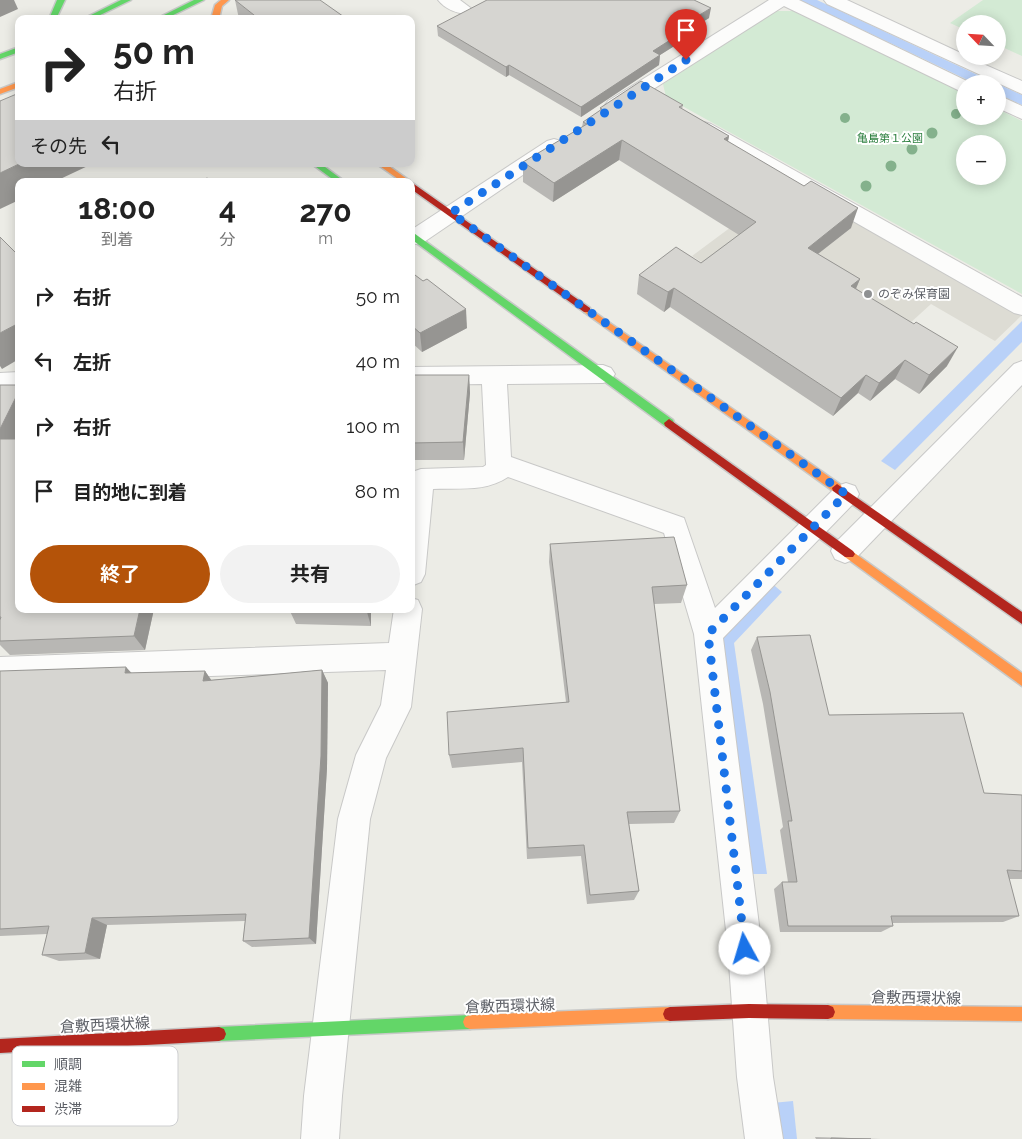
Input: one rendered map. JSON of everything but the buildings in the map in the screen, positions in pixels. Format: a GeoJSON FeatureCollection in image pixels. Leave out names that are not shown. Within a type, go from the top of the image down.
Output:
{"type":"FeatureCollection","features":[{"type":"Feature","properties":{"kind":"street"},"geometry":{"type":"LineString","coordinates":[[54,15],[61,0]]}},
{"type":"Feature","properties":{"kind":"street"},"geometry":{"type":"LineString","coordinates":[[90,0],[111,15]]}},
{"type":"Feature","properties":{"kind":"street"},"geometry":{"type":"LineString","coordinates":[[94,15],[127,0]]}},
{"type":"Feature","properties":{"kind":"street"},"geometry":{"type":"LineString","coordinates":[[172,15],[200,0]]}},
{"type":"Feature","properties":{"kind":"street"},"geometry":{"type":"LineString","coordinates":[[216,15],[219,5],[225,0]]}},
{"type":"Feature","properties":{"kind":"street"},"geometry":{"type":"LineString","coordinates":[[447,0],[463,9]]}},
{"type":"Feature","properties":{"kind":"street"},"geometry":{"type":"LineString","coordinates":[[596,118],[645,95],[781,0]]}},
{"type":"Feature","properties":{"kind":"street"},"geometry":{"type":"LineString","coordinates":[[785,0],[956,82]]}},
{"type":"Feature","properties":{"kind":"street"},"geometry":{"type":"LineString","coordinates":[[833,0],[1022,88]]}},
{"type":"Feature","properties":{"kind":"street"},"geometry":{"type":"LineString","coordinates":[[155,5],[166,15]]}},
{"type":"Feature","properties":{"kind":"street"},"geometry":{"type":"LineString","coordinates":[[0,57],[15,51]]}},
{"type":"Feature","properties":{"kind":"street"},"geometry":{"type":"LineString","coordinates":[[0,92],[15,86]]}},
{"type":"Feature","properties":{"kind":"street"},"geometry":{"type":"LineString","coordinates":[[1006,105],[1022,113]]}},
{"type":"Feature","properties":{"kind":"street"},"geometry":{"type":"LineString","coordinates":[[686,118],[1022,307]]}},
{"type":"Feature","properties":{"kind":"street"},"geometry":{"type":"LineString","coordinates":[[415,234],[572,134]]}},
{"type":"Feature","properties":{"kind":"street"},"geometry":{"type":"LineString","coordinates":[[320,167],[336,178]]}},
{"type":"Feature","properties":{"kind":"street"},"geometry":{"type":"LineString","coordinates":[[385,167],[402,178]]}},
{"type":"Feature","properties":{"kind":"street"},"geometry":{"type":"LineString","coordinates":[[415,188],[1022,619]]}},
{"type":"Feature","properties":{"kind":"street"},"geometry":{"type":"LineString","coordinates":[[415,236],[1022,680]]}},
{"type":"Feature","properties":{"kind":"street"},"geometry":{"type":"LineString","coordinates":[[845,551],[1022,370]]}},
{"type":"Feature","properties":{"kind":"street"},"geometry":{"type":"LineString","coordinates":[[415,376],[603,374]]}},
{"type":"Feature","properties":{"kind":"street"},"geometry":{"type":"LineString","coordinates":[[415,536],[421,479],[488,477],[499,469],[494,375]]}},
{"type":"Feature","properties":{"kind":"street"},"geometry":{"type":"LineString","coordinates":[[0,382],[15,381]]}},
{"type":"Feature","properties":{"kind":"street"},"geometry":{"type":"LineString","coordinates":[[498,464],[675,526],[708,634],[744,941],[754,1077],[764,1139]]}},
{"type":"Feature","properties":{"kind":"street"},"geometry":{"type":"LineString","coordinates":[[708,634],[846,494]]}},
{"type":"Feature","properties":{"kind":"street"},"geometry":{"type":"LineString","coordinates":[[320,1139],[354,819],[371,755],[396,707],[408,613]]}},
{"type":"Feature","properties":{"kind":"street"},"geometry":{"type":"LineString","coordinates":[[0,670],[403,656]]}},
{"type":"Feature","properties":{"kind":"street","name":"倉敷西環状線"},"geometry":{"type":"LineString","coordinates":[[0,1046],[331,1028],[750,1011],[1022,1014]]}},
{"type":"Feature","properties":{"kind":"shaded area"},"geometry":{"type":"Polygon","coordinates":[[[789,184],[1021,316],[995,341],[931,304],[864,365],[692,256],[789,184]]]}},
{"type":"Feature","properties":{"kind":"green space"},"geometry":{"type":"Polygon","coordinates":[[[983,0],[1022,0],[1022,56],[1006,49],[1006,15],[961,15],[983,0]]]}},
{"type":"Feature","properties":{"kind":"green space","name":"亀島第１公園"},"geometry":{"type":"Polygon","coordinates":[[[776,11],[793,11],[956,89],[956,125],[1006,125],[1006,113],[1022,121],[1022,294],[666,97],[663,84],[776,11]]]}},
{"type":"Feature","properties":{"kind":"green space"},"geometry":{"type":"Polygon","coordinates":[[[956,19],[956,26],[950,23],[956,19]]]}},
{"type":"Feature","properties":{"kind":"water"},"geometry":{"type":"Polygon","coordinates":[[[800,0],[817,0],[978,75],[957,75],[800,0]]]}},
{"type":"Feature","properties":{"kind":"water"},"geometry":{"type":"Polygon","coordinates":[[[1006,88],[1022,95],[1022,105],[1006,98],[1006,88]]]}},
{"type":"Feature","properties":{"kind":"water"},"geometry":{"type":"Polygon","coordinates":[[[1022,321],[1022,342],[895,470],[881,461],[1022,321]]]}},
{"type":"Feature","properties":{"kind":"water"},"geometry":{"type":"Polygon","coordinates":[[[769,581],[782,592],[734,643],[767,874],[746,874],[715,637],[769,581]]]}},
{"type":"Feature","properties":{"kind":"water"},"geometry":{"type":"Polygon","coordinates":[[[793,1101],[797,1139],[777,1139],[772,1103],[793,1101]]]}},
{"type":"Feature","properties":{"kind":"traffic: fast"},"geometry":{"type":"LineString","coordinates":[[54,15],[61,0]]}},
{"type":"Feature","properties":{"kind":"traffic: fast"},"geometry":{"type":"LineString","coordinates":[[95,15],[127,0]]}},
{"type":"Feature","properties":{"kind":"traffic: fast"},"geometry":{"type":"LineString","coordinates":[[168,15],[200,0]]}},
{"type":"Feature","properties":{"kind":"traffic: fast"},"geometry":{"type":"LineString","coordinates":[[0,57],[15,51]]}},
{"type":"Feature","properties":{"kind":"traffic: fast"},"geometry":{"type":"LineString","coordinates":[[320,167],[336,178]]}},
{"type":"Feature","properties":{"kind":"traffic: fast"},"geometry":{"type":"LineString","coordinates":[[415,237],[669,423]]}},
{"type":"Feature","properties":{"kind":"traffic: fast"},"geometry":{"type":"LineString","coordinates":[[219,1034],[470,1022]]}},
{"type":"Feature","properties":{"kind":"traffic: slow"},"geometry":{"type":"LineString","coordinates":[[216,15],[219,5],[225,0]]}},
{"type":"Feature","properties":{"kind":"traffic: slow"},"geometry":{"type":"LineString","coordinates":[[0,92],[15,86]]}},
{"type":"Feature","properties":{"kind":"traffic: slow"},"geometry":{"type":"LineString","coordinates":[[385,167],[402,178]]}},
{"type":"Feature","properties":{"kind":"traffic: slow"},"geometry":{"type":"LineString","coordinates":[[587,310],[837,488]]}},
{"type":"Feature","properties":{"kind":"traffic: slow"},"geometry":{"type":"LineString","coordinates":[[849,554],[1022,680]]}},
{"type":"Feature","properties":{"kind":"traffic: slow"},"geometry":{"type":"LineString","coordinates":[[828,1012],[1022,1014]]}},
{"type":"Feature","properties":{"kind":"traffic: slow"},"geometry":{"type":"LineString","coordinates":[[470,1022],[670,1014]]}},
{"type":"Feature","properties":{"kind":"traffic: jam"},"geometry":{"type":"LineString","coordinates":[[415,188],[587,310]]}},
{"type":"Feature","properties":{"kind":"traffic: jam"},"geometry":{"type":"LineString","coordinates":[[669,423],[849,554]]}},
{"type":"Feature","properties":{"kind":"traffic: jam"},"geometry":{"type":"LineString","coordinates":[[837,488],[1022,619]]}},
{"type":"Feature","properties":{"kind":"traffic: jam"},"geometry":{"type":"LineString","coordinates":[[670,1014],[749,1011],[828,1012]]}},
{"type":"Feature","properties":{"kind":"traffic: jam"},"geometry":{"type":"LineString","coordinates":[[0,1046],[219,1034]]}},
{"type":"Feature","properties":{"kind":"place","name":"のぞみ保育園"},"geometry":{"type":"Point","coordinates":[868,294]}},
{"type":"Feature","properties":{"kind":"route"},"geometry":{"type":"LineString","coordinates":[[686,60],[451,213],[846,494],[708,634],[745,949]]}}]}
